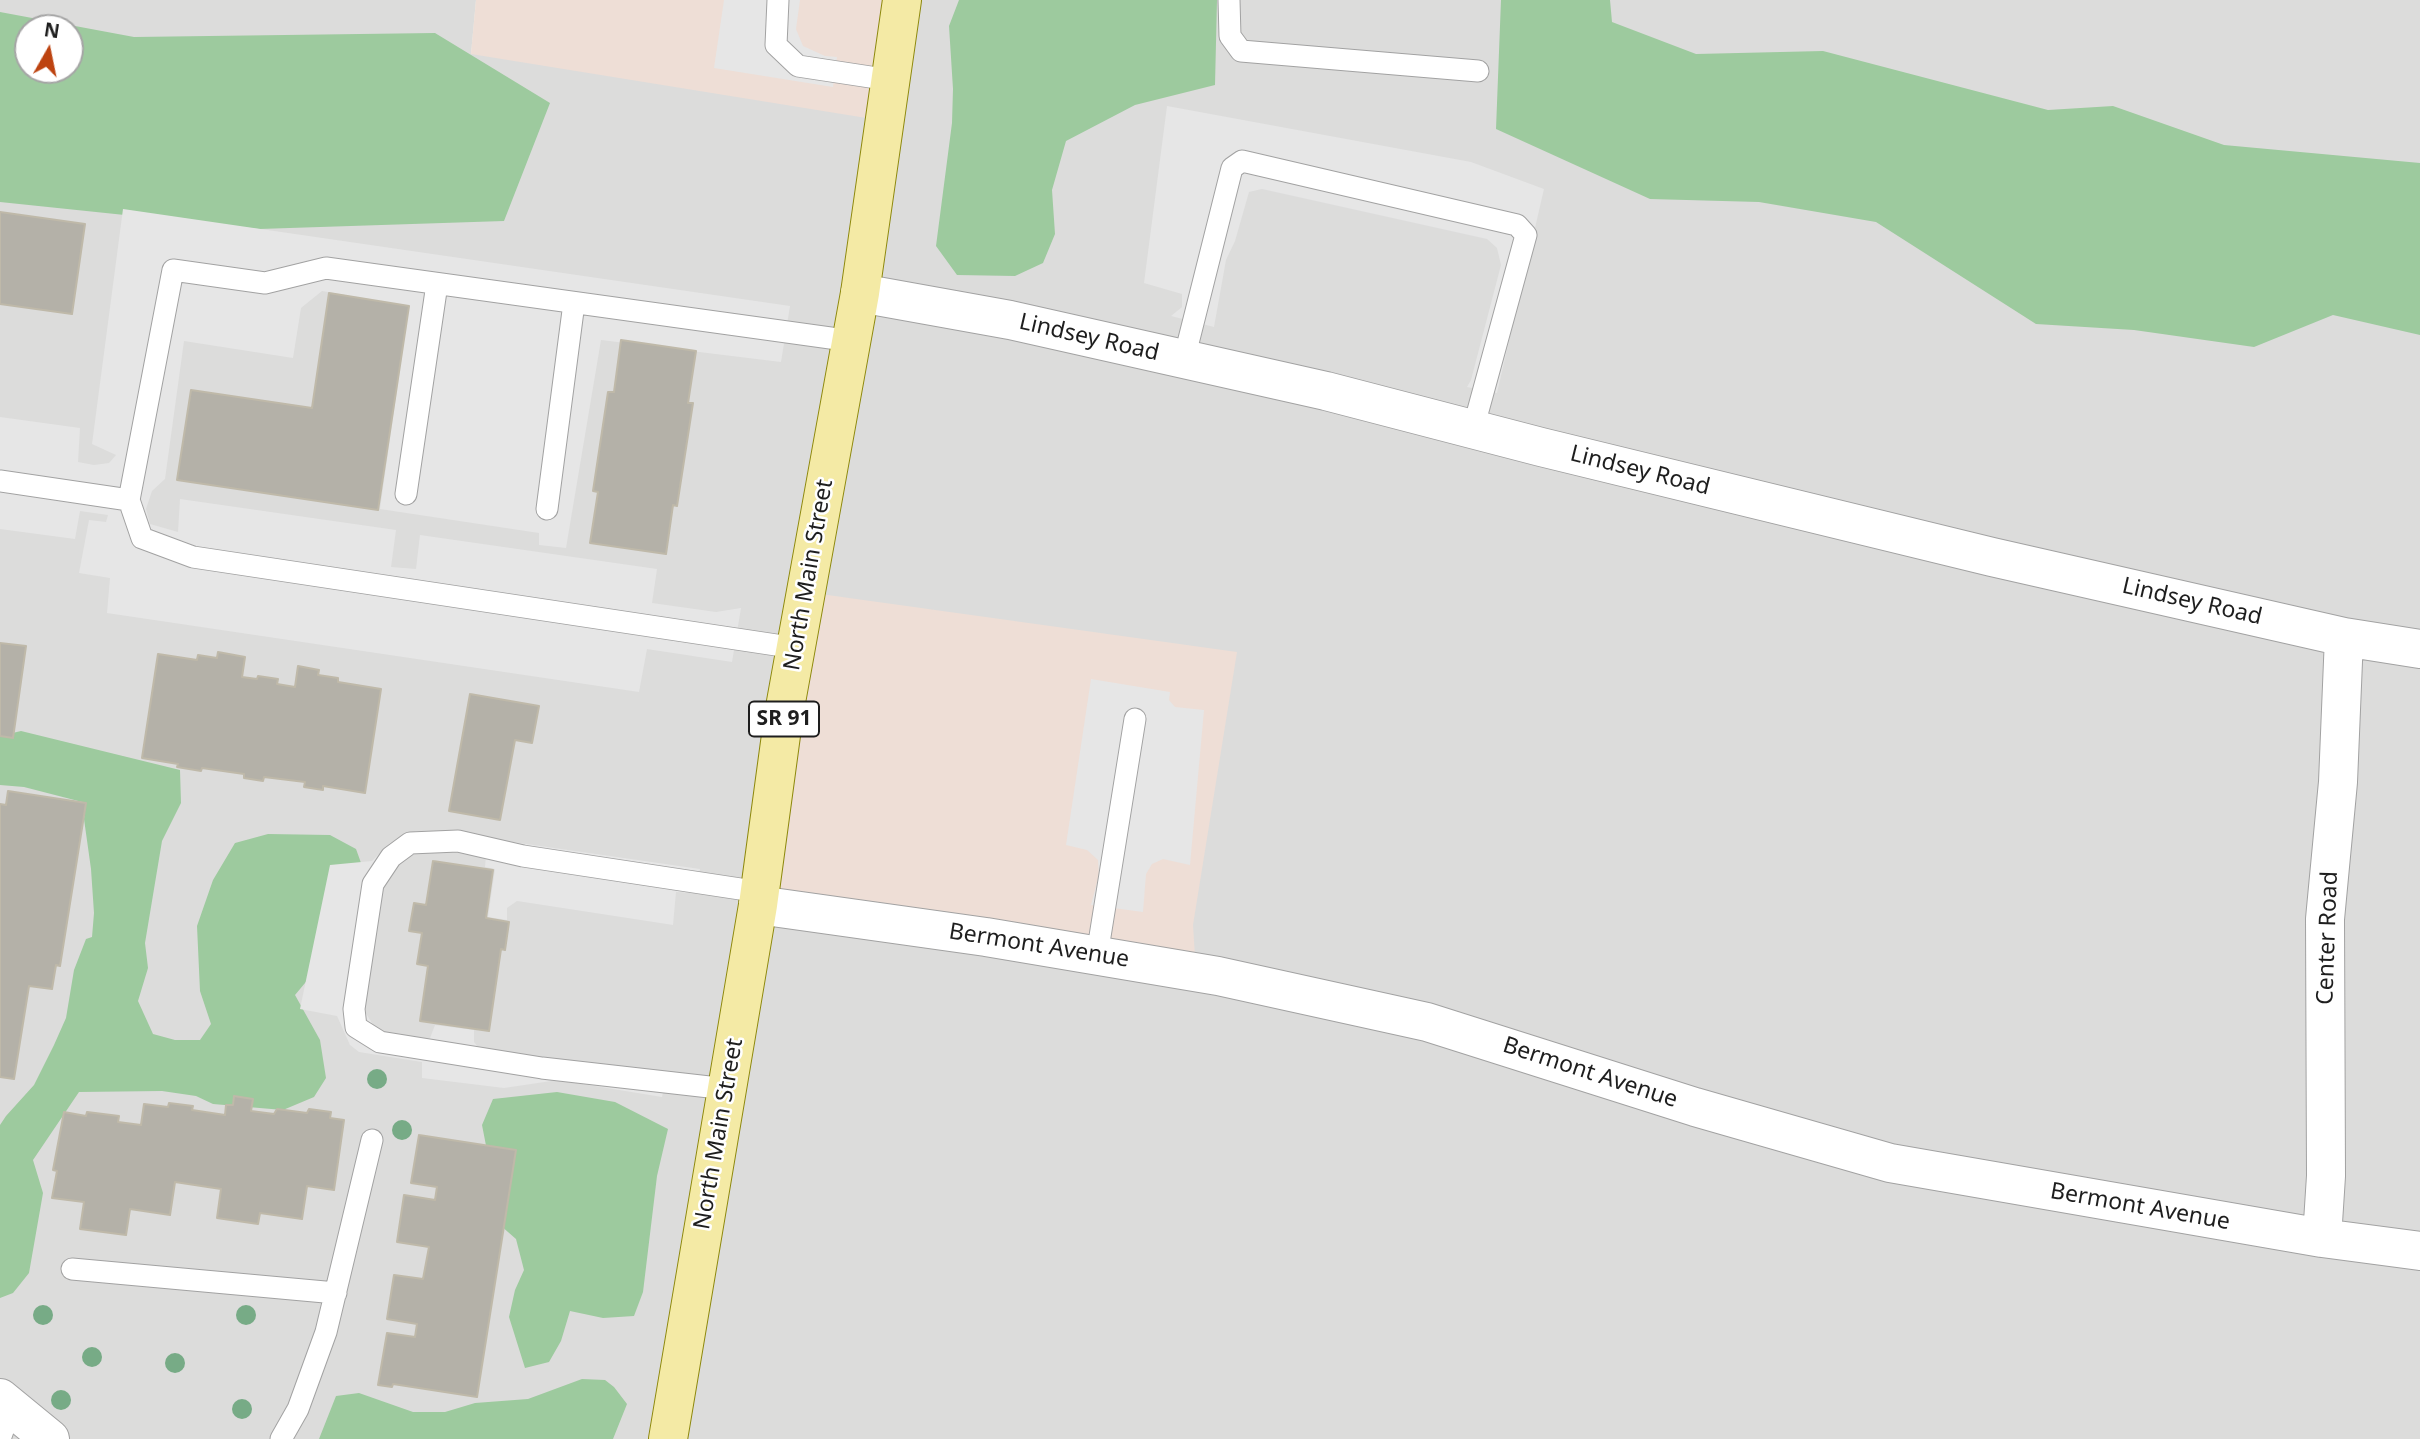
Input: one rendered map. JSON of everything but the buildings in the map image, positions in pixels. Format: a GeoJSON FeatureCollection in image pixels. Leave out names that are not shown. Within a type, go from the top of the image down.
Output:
{"type":"FeatureCollection","features":[{"type":"Feature","properties":{"kind":"main road","name":"North Main Street"},"geometry":{"type":"LineString","coordinates":[[668,1439],[759,898],[784,713],[860,293],[902,0]]}},
{"type":"Feature","properties":{"kind":"street","name":"Lindsey Road"},"geometry":{"type":"LineString","coordinates":[[860,293],[1010,320],[1326,391],[1979,554],[2344,637],[2420,649]]}},
{"type":"Feature","properties":{"kind":"street","name":"Center Road"},"geometry":{"type":"LineString","coordinates":[[2322,1238],[2326,1176],[2325,919],[2338,782],[2344,637]]}},
{"type":"Feature","properties":{"kind":"street","name":"Bermont Avenue"},"geometry":{"type":"LineString","coordinates":[[759,898],[1218,976],[1427,1022],[1695,1107],[1890,1163],[2322,1238],[2420,1251]]}},
{"type":"Feature","properties":{"kind":"street"},"geometry":{"type":"LineString","coordinates":[[4,1415],[50,1439]]}},
{"type":"Feature","properties":{"kind":"lane"},"geometry":{"type":"LineString","coordinates":[[778,0],[776,45],[798,66],[890,80]]}},
{"type":"Feature","properties":{"kind":"lane"},"geometry":{"type":"LineString","coordinates":[[1229,0],[1230,36],[1241,51],[1478,71]]}},
{"type":"Feature","properties":{"kind":"lane"},"geometry":{"type":"LineString","coordinates":[[1184,359],[1231,168],[1242,161],[1517,225],[1526,235],[1473,429]]}},
{"type":"Feature","properties":{"kind":"lane"},"geometry":{"type":"LineString","coordinates":[[796,648],[193,557],[142,538],[129,500],[173,270],[265,283],[326,268],[852,341]]}},
{"type":"Feature","properties":{"kind":"lane"},"geometry":{"type":"LineString","coordinates":[[406,494],[436,284]]}},
{"type":"Feature","properties":{"kind":"lane"},"geometry":{"type":"LineString","coordinates":[[547,509],[574,303]]}},
{"type":"Feature","properties":{"kind":"lane"},"geometry":{"type":"LineString","coordinates":[[0,481],[129,500]]}},
{"type":"Feature","properties":{"kind":"lane"},"geometry":{"type":"LineString","coordinates":[[1097,955],[1135,719]]}},
{"type":"Feature","properties":{"kind":"lane"},"geometry":{"type":"LineString","coordinates":[[727,1089],[542,1068],[380,1042],[356,1027],[354,1009],[373,884],[391,857],[410,844],[458,841],[523,856],[759,898]]}},
{"type":"Feature","properties":{"kind":"lane"},"geometry":{"type":"LineString","coordinates":[[281,1439],[298,1409],[326,1332],[372,1140]]}},
{"type":"Feature","properties":{"kind":"lane"},"geometry":{"type":"LineString","coordinates":[[72,1269],[336,1293]]}},
{"type":"Feature","properties":{"kind":"shaded area"},"geometry":{"type":"Polygon","coordinates":[[[0,0],[476,0],[471,54],[902,0],[2420,0],[2420,1439],[0,1439],[0,0]]]}},
{"type":"Feature","properties":{"kind":"shaded area"},"geometry":{"type":"Polygon","coordinates":[[[476,0],[902,0],[885,121],[471,54],[476,0]]]}},
{"type":"Feature","properties":{"kind":"shaded area"},"geometry":{"type":"Polygon","coordinates":[[[724,0],[800,0],[796,29],[803,46],[825,56],[837,57],[833,87],[714,68],[724,0]]]}},
{"type":"Feature","properties":{"kind":"shaded area"},"geometry":{"type":"Polygon","coordinates":[[[1167,106],[1471,162],[1544,189],[1497,393],[1467,387],[1501,265],[1497,248],[1487,239],[1262,189],[1249,192],[1235,241],[1226,260],[1214,327],[1171,316],[1182,307],[1182,294],[1144,283],[1167,106]]]}},
{"type":"Feature","properties":{"kind":"shaded area"},"geometry":{"type":"Polygon","coordinates":[[[123,209],[790,306],[781,362],[601,340],[566,548],[539,545],[539,533],[380,509],[409,306],[322,291],[301,308],[293,358],[184,341],[165,479],[152,491],[146,509],[150,524],[178,532],[180,499],[396,530],[391,567],[416,569],[420,535],[657,569],[652,603],[716,612],[741,608],[732,662],[647,649],[639,692],[107,613],[110,578],[79,573],[89,520],[106,522],[108,515],[80,511],[75,539],[0,529],[0,417],[80,428],[78,462],[94,465],[109,463],[116,455],[92,444],[123,209]]]}},
{"type":"Feature","properties":{"kind":"shaded area"},"geometry":{"type":"Polygon","coordinates":[[[806,592],[1237,652],[1193,925],[1196,972],[758,905],[806,592]]]}},
{"type":"Feature","properties":{"kind":"shaded area"},"geometry":{"type":"Polygon","coordinates":[[[1091,679],[1170,692],[1169,700],[1175,707],[1204,710],[1190,865],[1163,859],[1152,864],[1146,874],[1143,912],[1091,905],[1099,875],[1098,860],[1087,850],[1066,845],[1091,679]]]}},
{"type":"Feature","properties":{"kind":"shaded area"},"geometry":{"type":"Polygon","coordinates":[[[416,831],[450,833],[700,869],[695,893],[676,892],[673,925],[517,901],[507,908],[507,920],[488,917],[495,869],[485,867],[486,856],[431,850],[410,855],[392,870],[383,888],[364,1010],[375,1028],[390,1035],[416,1039],[430,1038],[435,1025],[474,1030],[474,1042],[482,1052],[666,1077],[662,1097],[558,1080],[504,1088],[422,1078],[422,1062],[359,1052],[350,1045],[337,1016],[300,1009],[330,865],[372,861],[390,843],[416,831]]]}},
{"type":"Feature","properties":{"kind":"green space"},"geometry":{"type":"Polygon","coordinates":[[[959,0],[1217,0],[1215,85],[1135,105],[1066,141],[1052,190],[1055,234],[1043,263],[1015,276],[957,275],[936,246],[952,123],[949,26],[959,0]]]}},
{"type":"Feature","properties":{"kind":"green space"},"geometry":{"type":"Polygon","coordinates":[[[1501,0],[1610,0],[1612,22],[1696,54],[1823,51],[2048,110],[2113,106],[2224,145],[2420,163],[2420,335],[2333,315],[2254,347],[2134,330],[2036,324],[1876,222],[1759,202],[1650,199],[1496,129],[1501,0]]]}},
{"type":"Feature","properties":{"kind":"green space"},"geometry":{"type":"Polygon","coordinates":[[[0,12],[14,15],[14,84],[84,84],[84,28],[134,37],[435,33],[550,103],[504,221],[259,229],[0,202],[0,12]]]}},
{"type":"Feature","properties":{"kind":"green space"},"geometry":{"type":"Polygon","coordinates":[[[21,731],[180,770],[181,803],[162,841],[145,943],[148,968],[138,1001],[153,1034],[175,1040],[200,1040],[211,1024],[200,991],[197,926],[213,880],[235,843],[268,834],[330,835],[356,849],[369,885],[335,947],[295,995],[320,1040],[326,1078],[314,1097],[283,1110],[213,1104],[196,1096],[162,1091],[79,1092],[33,1160],[43,1193],[29,1273],[13,1293],[0,1298],[0,1125],[34,1085],[66,1018],[74,970],[86,939],[92,937],[94,913],[84,819],[86,803],[24,787],[0,785],[0,736],[21,731]]]}},
{"type":"Feature","properties":{"kind":"green space"},"geometry":{"type":"Polygon","coordinates":[[[557,1092],[615,1102],[668,1129],[657,1176],[643,1292],[634,1316],[603,1318],[570,1311],[561,1341],[549,1362],[525,1368],[509,1317],[515,1290],[524,1270],[516,1239],[492,1218],[490,1166],[482,1125],[493,1099],[557,1092]]]}},
{"type":"Feature","properties":{"kind":"green space"},"geometry":{"type":"Polygon","coordinates":[[[582,1379],[605,1380],[627,1404],[613,1439],[319,1439],[336,1396],[359,1393],[413,1412],[445,1412],[475,1403],[528,1399],[582,1379]]]}}]}
